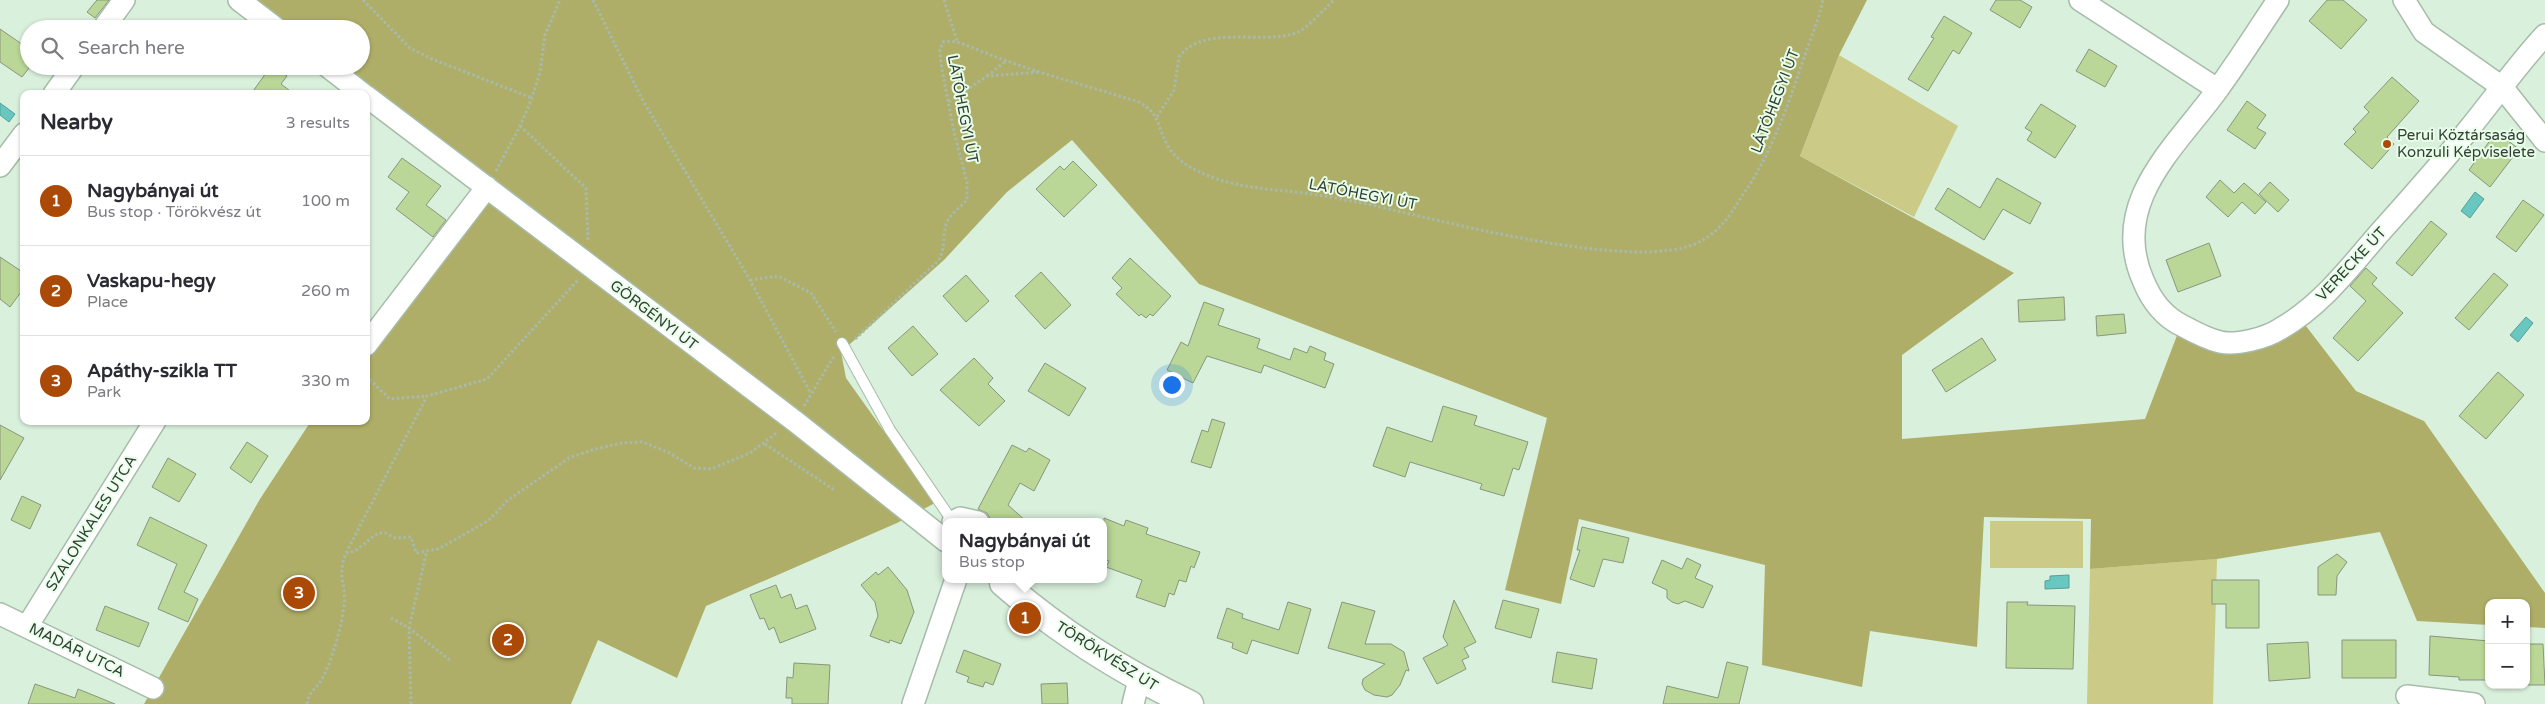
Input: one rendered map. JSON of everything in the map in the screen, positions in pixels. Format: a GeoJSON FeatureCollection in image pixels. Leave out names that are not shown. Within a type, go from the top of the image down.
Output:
{"type":"FeatureCollection","features":[{"type":"Feature","properties":{"kind":"street"},"geometry":{"type":"LineString","coordinates":[[109,20],[124,0]]}},
{"type":"Feature","properties":{"kind":"street"},"geometry":{"type":"LineString","coordinates":[[239,0],[265,20]]}},
{"type":"Feature","properties":{"kind":"street"},"geometry":{"type":"LineString","coordinates":[[2080,0],[2217,89]]}},
{"type":"Feature","properties":{"kind":"street","name":"VERECKE ÚT"},"geometry":{"type":"LineString","coordinates":[[2278,0],[2217,89],[2162,159],[2140,199],[2133,226],[2134,253],[2147,291],[2159,308],[2181,325],[2218,342],[2228,344],[2278,331],[2299,317],[2332,288],[2452,150],[2545,35]]}},
{"type":"Feature","properties":{"kind":"street"},"geometry":{"type":"LineString","coordinates":[[2404,0],[2424,32],[2502,87],[2545,141]]}},
{"type":"Feature","properties":{"kind":"street"},"geometry":{"type":"LineString","coordinates":[[57,90],[68,75]]}},
{"type":"Feature","properties":{"kind":"street"},"geometry":{"type":"LineString","coordinates":[[339,75],[358,90]]}},
{"type":"Feature","properties":{"kind":"street","name":"GÖRGÉNYI ÚT"},"geometry":{"type":"LineString","coordinates":[[370,99],[796,422],[942,526]]}},
{"type":"Feature","properties":{"kind":"street"},"geometry":{"type":"LineString","coordinates":[[370,340],[487,188]]}},
{"type":"Feature","properties":{"kind":"street","name":"SZALONKALES UTCA"},"geometry":{"type":"LineString","coordinates":[[28,625],[153,425]]}},
{"type":"Feature","properties":{"kind":"street"},"geometry":{"type":"LineString","coordinates":[[913,704],[955,583]]}},
{"type":"Feature","properties":{"kind":"street","name":"TÖRÖKVÉSZ ÚT"},"geometry":{"type":"LineString","coordinates":[[1003,583],[1045,618],[1094,651],[1190,704]]}},
{"type":"Feature","properties":{"kind":"street","name":"MADÁR UTCA"},"geometry":{"type":"LineString","coordinates":[[0,614],[28,625],[153,688]]}},
{"type":"Feature","properties":{"kind":"street"},"geometry":{"type":"LineString","coordinates":[[1133,704],[1140,676]]}},
{"type":"Feature","properties":{"kind":"street"},"geometry":{"type":"LineString","coordinates":[[2407,696],[2474,704]]}},
{"type":"Feature","properties":{"kind":"lane"},"geometry":{"type":"LineString","coordinates":[[842,343],[942,520]]}},
{"type":"Feature","properties":{"kind":"path"},"geometry":{"type":"LineString","coordinates":[[363,0],[410,48],[432,59],[532,98]]}},
{"type":"Feature","properties":{"kind":"path"},"geometry":{"type":"LineString","coordinates":[[487,188],[520,126],[532,98],[540,72],[545,35],[560,0]]}},
{"type":"Feature","properties":{"kind":"path"},"geometry":{"type":"LineString","coordinates":[[593,0],[642,99],[750,280],[810,393],[842,343],[825,311],[811,293],[778,276],[750,280]]}},
{"type":"Feature","properties":{"kind":"path"},"geometry":{"type":"LineString","coordinates":[[944,0],[957,42]]}},
{"type":"Feature","properties":{"kind":"path"},"geometry":{"type":"LineString","coordinates":[[1157,117],[1174,90],[1179,58],[1191,47],[1199,42],[1219,38],[1272,38],[1298,32],[1334,0]]}},
{"type":"Feature","properties":{"kind":"path","name":"LÁTÓHEGYI ÚT"},"geometry":{"type":"LineString","coordinates":[[842,343],[856,339],[938,261],[943,253],[946,226],[951,216],[967,200],[968,191],[940,50],[943,42],[949,40],[957,42],[1007,61],[1139,102],[1152,109],[1157,117],[1167,146],[1184,164],[1202,173],[1254,188],[1306,193],[1583,248],[1633,252],[1688,248],[1709,236],[1726,223],[1764,162],[1786,114],[1823,0]]}},
{"type":"Feature","properties":{"kind":"path"},"geometry":{"type":"LineString","coordinates":[[949,102],[1007,61]]}},
{"type":"Feature","properties":{"kind":"path"},"geometry":{"type":"LineString","coordinates":[[987,76],[1043,72]]}},
{"type":"Feature","properties":{"kind":"path"},"geometry":{"type":"LineString","coordinates":[[370,380],[390,399],[427,396],[487,379],[589,266],[586,188],[520,126]]}},
{"type":"Feature","properties":{"kind":"path"},"geometry":{"type":"LineString","coordinates":[[307,704],[310,691],[320,683],[329,662],[342,613],[344,604],[340,569],[346,553],[427,396]]}},
{"type":"Feature","properties":{"kind":"path"},"geometry":{"type":"LineString","coordinates":[[346,553],[355,551],[378,533],[385,533],[396,538],[411,537],[416,553],[438,549],[489,520],[508,500],[569,458],[592,450],[621,443],[642,442],[668,452],[694,468],[711,468],[750,453],[765,444],[781,430],[796,422]]}},
{"type":"Feature","properties":{"kind":"path"},"geometry":{"type":"LineString","coordinates":[[765,444],[836,491]]}},
{"type":"Feature","properties":{"kind":"path"},"geometry":{"type":"LineString","coordinates":[[410,704],[409,628],[427,550]]}},
{"type":"Feature","properties":{"kind":"path"},"geometry":{"type":"LineString","coordinates":[[391,618],[409,628],[451,661]]}},
{"type":"Feature","properties":{"kind":"shaded area"},"geometry":{"type":"Polygon","coordinates":[[[239,0],[1867,0],[1839,55],[1800,156],[2014,273],[1902,355],[1902,439],[2145,419],[2181,325],[2218,342],[2299,317],[2356,391],[2424,421],[2545,593],[2545,628],[2530,627],[2530,599],[2485,599],[2485,625],[2417,621],[2380,532],[2217,559],[2090,569],[2091,519],[1984,517],[1977,647],[1870,631],[1862,687],[1762,665],[1765,565],[1579,519],[1561,604],[1505,590],[1547,418],[1199,284],[1072,140],[1007,192],[944,260],[841,352],[846,378],[935,503],[897,523],[706,606],[677,678],[598,640],[571,704],[144,704],[260,499],[308,425],[370,425],[370,340],[487,188],[370,99],[370,90],[358,90],[339,75],[370,75],[370,20],[265,20],[239,0]]]}},
{"type":"Feature","properties":{"kind":"shaded area"},"geometry":{"type":"Polygon","coordinates":[[[1839,55],[1958,126],[1914,217],[1800,156],[1839,55]]]}},
{"type":"Feature","properties":{"kind":"shaded area"},"geometry":{"type":"Polygon","coordinates":[[[1990,521],[2083,521],[2083,568],[1990,568],[1990,521]]]}},
{"type":"Feature","properties":{"kind":"shaded area"},"geometry":{"type":"Polygon","coordinates":[[[2217,559],[2213,704],[2087,704],[2090,569],[2217,559]]]}},
{"type":"Feature","properties":{"kind":"water"},"geometry":{"type":"Polygon","coordinates":[[[0,103],[15,114],[9,122],[0,115],[0,103]]]}},
{"type":"Feature","properties":{"kind":"water"},"geometry":{"type":"Polygon","coordinates":[[[2475,192],[2484,199],[2470,218],[2461,211],[2475,192]]]}},
{"type":"Feature","properties":{"kind":"water"},"geometry":{"type":"Polygon","coordinates":[[[2526,317],[2533,323],[2518,342],[2510,335],[2526,317]]]}},
{"type":"Feature","properties":{"kind":"water"},"geometry":{"type":"Polygon","coordinates":[[[2069,575],[2069,588],[2045,589],[2045,581],[2050,580],[2050,576],[2069,575]]]}},
{"type":"Feature","properties":{"kind":"building"},"geometry":{"type":"Polygon","coordinates":[[[97,0],[109,0],[95,18],[87,12],[97,0]]]}},
{"type":"Feature","properties":{"kind":"building"},"geometry":{"type":"Polygon","coordinates":[[[1996,0],[2020,0],[2032,7],[2020,28],[1990,10],[1996,0]]]}},
{"type":"Feature","properties":{"kind":"building"},"geometry":{"type":"Polygon","coordinates":[[[2327,0],[2343,0],[2367,20],[2341,49],[2309,21],[2327,0]]]}},
{"type":"Feature","properties":{"kind":"building"},"geometry":{"type":"Polygon","coordinates":[[[1944,16],[1972,33],[1959,54],[1953,50],[1928,91],[1908,79],[1934,38],[1931,37],[1944,16]]]}},
{"type":"Feature","properties":{"kind":"building"},"geometry":{"type":"Polygon","coordinates":[[[0,29],[20,43],[20,75],[24,75],[22,77],[0,62],[0,29]]]}},
{"type":"Feature","properties":{"kind":"building"},"geometry":{"type":"Polygon","coordinates":[[[2089,49],[2117,66],[2105,87],[2076,71],[2089,49]]]}},
{"type":"Feature","properties":{"kind":"building"},"geometry":{"type":"Polygon","coordinates":[[[265,75],[287,76],[281,84],[289,90],[254,90],[265,75]]]}},
{"type":"Feature","properties":{"kind":"building"},"geometry":{"type":"Polygon","coordinates":[[[2392,77],[2419,101],[2387,137],[2394,144],[2372,169],[2344,144],[2356,132],[2353,129],[2369,112],[2364,107],[2392,77]]]}},
{"type":"Feature","properties":{"kind":"building"},"geometry":{"type":"Polygon","coordinates":[[[2247,101],[2266,115],[2257,128],[2266,133],[2255,149],[2227,130],[2247,101]]]}},
{"type":"Feature","properties":{"kind":"building"},"geometry":{"type":"Polygon","coordinates":[[[2041,104],[2076,126],[2055,158],[2027,140],[2032,132],[2025,128],[2041,104]]]}},
{"type":"Feature","properties":{"kind":"building"},"geometry":{"type":"Polygon","coordinates":[[[2496,132],[2519,149],[2490,187],[2469,170],[2496,132]]]}},
{"type":"Feature","properties":{"kind":"building"},"geometry":{"type":"Polygon","coordinates":[[[402,158],[441,186],[426,205],[446,220],[433,237],[396,209],[409,192],[388,177],[402,158]]]}},
{"type":"Feature","properties":{"kind":"building"},"geometry":{"type":"Polygon","coordinates":[[[1073,161],[1097,185],[1064,217],[1036,189],[1060,166],[1064,170],[1073,161]]]}},
{"type":"Feature","properties":{"kind":"building"},"geometry":{"type":"Polygon","coordinates":[[[1997,178],[2041,203],[2030,224],[2003,209],[1984,240],[1935,209],[1948,188],[1980,208],[1997,178]]]}},
{"type":"Feature","properties":{"kind":"building"},"geometry":{"type":"Polygon","coordinates":[[[2220,180],[2234,193],[2244,183],[2266,202],[2255,214],[2242,202],[2228,217],[2206,197],[2220,180]]]}},
{"type":"Feature","properties":{"kind":"building"},"geometry":{"type":"Polygon","coordinates":[[[2270,182],[2289,200],[2278,212],[2259,194],[2270,182]]]}},
{"type":"Feature","properties":{"kind":"building"},"geometry":{"type":"Polygon","coordinates":[[[2523,200],[2544,215],[2516,252],[2496,237],[2523,200]]]}},
{"type":"Feature","properties":{"kind":"building"},"geometry":{"type":"Polygon","coordinates":[[[2431,221],[2447,234],[2412,276],[2396,263],[2431,221]]]}},
{"type":"Feature","properties":{"kind":"building"},"geometry":{"type":"Polygon","coordinates":[[[2209,243],[2221,276],[2178,292],[2166,260],[2209,243]]]}},
{"type":"Feature","properties":{"kind":"building"},"geometry":{"type":"Polygon","coordinates":[[[0,257],[20,270],[20,293],[10,307],[0,299],[0,257]]]}},
{"type":"Feature","properties":{"kind":"building"},"geometry":{"type":"Polygon","coordinates":[[[1130,258],[1171,296],[1153,316],[1150,314],[1146,318],[1141,314],[1139,316],[1116,294],[1122,288],[1112,278],[1130,258]]]}},
{"type":"Feature","properties":{"kind":"building"},"geometry":{"type":"Polygon","coordinates":[[[2366,268],[2377,278],[2372,284],[2403,313],[2358,361],[2333,338],[2366,301],[2350,286],[2366,268]]]}},
{"type":"Feature","properties":{"kind":"building"},"geometry":{"type":"Polygon","coordinates":[[[1041,272],[1071,305],[1045,329],[1015,296],[1041,272]]]}},
{"type":"Feature","properties":{"kind":"building"},"geometry":{"type":"Polygon","coordinates":[[[2494,273],[2508,285],[2469,330],[2455,318],[2494,273]]]}},
{"type":"Feature","properties":{"kind":"building"},"geometry":{"type":"Polygon","coordinates":[[[966,275],[989,301],[966,322],[943,296],[966,275]]]}},
{"type":"Feature","properties":{"kind":"building"},"geometry":{"type":"Polygon","coordinates":[[[2064,297],[2065,320],[2019,322],[2018,300],[2064,297]]]}},
{"type":"Feature","properties":{"kind":"building"},"geometry":{"type":"Polygon","coordinates":[[[1204,302],[1224,309],[1218,325],[1260,339],[1257,348],[1290,360],[1294,348],[1307,353],[1310,346],[1326,353],[1324,360],[1334,364],[1325,388],[1264,365],[1261,373],[1207,356],[1193,383],[1167,370],[1181,342],[1188,346],[1204,302]]]}},
{"type":"Feature","properties":{"kind":"building"},"geometry":{"type":"Polygon","coordinates":[[[2124,314],[2126,333],[2097,336],[2096,316],[2124,314]]]}},
{"type":"Feature","properties":{"kind":"building"},"geometry":{"type":"Polygon","coordinates":[[[913,326],[938,354],[912,376],[888,348],[913,326]]]}},
{"type":"Feature","properties":{"kind":"building"},"geometry":{"type":"Polygon","coordinates":[[[1982,338],[1996,360],[1946,392],[1932,370],[1982,338]]]}},
{"type":"Feature","properties":{"kind":"building"},"geometry":{"type":"Polygon","coordinates":[[[974,358],[993,378],[988,384],[1005,401],[979,426],[940,390],[974,358]]]}},
{"type":"Feature","properties":{"kind":"building"},"geometry":{"type":"Polygon","coordinates":[[[1045,363],[1086,388],[1069,416],[1028,391],[1045,363]]]}},
{"type":"Feature","properties":{"kind":"building"},"geometry":{"type":"Polygon","coordinates":[[[2498,372],[2524,395],[2486,439],[2459,416],[2498,372]]]}},
{"type":"Feature","properties":{"kind":"building"},"geometry":{"type":"Polygon","coordinates":[[[1443,406],[1477,416],[1474,425],[1528,442],[1519,470],[1513,468],[1504,496],[1480,489],[1482,484],[1410,462],[1405,477],[1373,466],[1387,427],[1432,442],[1443,406]]]}},
{"type":"Feature","properties":{"kind":"building"},"geometry":{"type":"Polygon","coordinates":[[[1212,419],[1225,423],[1211,468],[1191,462],[1202,430],[1208,432],[1212,419]]]}},
{"type":"Feature","properties":{"kind":"building"},"geometry":{"type":"Polygon","coordinates":[[[0,425],[24,438],[0,480],[0,425]]]}},
{"type":"Feature","properties":{"kind":"building"},"geometry":{"type":"Polygon","coordinates":[[[247,442],[268,456],[251,483],[230,468],[247,442]]]}},
{"type":"Feature","properties":{"kind":"building"},"geometry":{"type":"Polygon","coordinates":[[[1012,445],[1026,452],[1029,448],[1050,460],[1034,491],[1020,483],[1008,505],[1023,518],[990,518],[987,513],[978,509],[1012,445]]]}},
{"type":"Feature","properties":{"kind":"building"},"geometry":{"type":"Polygon","coordinates":[[[168,458],[196,474],[179,502],[152,487],[168,458]]]}},
{"type":"Feature","properties":{"kind":"building"},"geometry":{"type":"Polygon","coordinates":[[[22,496],[41,505],[30,529],[11,520],[22,496]]]}},
{"type":"Feature","properties":{"kind":"building"},"geometry":{"type":"Polygon","coordinates":[[[150,517],[207,545],[184,592],[198,599],[188,622],[158,609],[177,564],[137,545],[150,517]]]}},
{"type":"Feature","properties":{"kind":"building"},"geometry":{"type":"Polygon","coordinates":[[[1107,519],[1124,526],[1126,520],[1148,528],[1146,534],[1200,552],[1194,568],[1191,566],[1186,582],[1179,580],[1174,595],[1169,593],[1165,607],[1136,597],[1142,580],[1107,567],[1109,561],[1107,560],[1107,519]]]}},
{"type":"Feature","properties":{"kind":"building"},"geometry":{"type":"Polygon","coordinates":[[[1582,527],[1629,538],[1623,563],[1603,559],[1594,587],[1570,579],[1580,550],[1577,550],[1582,527]]]}},
{"type":"Feature","properties":{"kind":"building"},"geometry":{"type":"Polygon","coordinates":[[[2337,554],[2347,562],[2337,576],[2336,595],[2318,595],[2318,567],[2337,554]]]}},
{"type":"Feature","properties":{"kind":"building"},"geometry":{"type":"Polygon","coordinates":[[[1687,558],[1701,565],[1695,578],[1713,586],[1703,608],[1685,601],[1678,604],[1672,602],[1667,598],[1667,590],[1652,583],[1662,560],[1682,569],[1687,558]]]}},
{"type":"Feature","properties":{"kind":"building"},"geometry":{"type":"Polygon","coordinates":[[[888,567],[907,590],[914,612],[901,644],[890,640],[889,643],[870,636],[878,616],[875,602],[861,585],[876,572],[878,575],[888,567]]]}},
{"type":"Feature","properties":{"kind":"building"},"geometry":{"type":"Polygon","coordinates":[[[2212,580],[2259,580],[2259,628],[2226,628],[2226,604],[2212,604],[2212,580]]]}},
{"type":"Feature","properties":{"kind":"building"},"geometry":{"type":"Polygon","coordinates":[[[776,585],[781,598],[791,594],[796,609],[807,605],[816,629],[780,643],[774,627],[769,630],[764,618],[760,619],[750,595],[776,585]]]}},
{"type":"Feature","properties":{"kind":"building"},"geometry":{"type":"Polygon","coordinates":[[[1454,600],[1476,642],[1464,648],[1469,657],[1462,660],[1466,669],[1437,684],[1423,658],[1448,645],[1443,637],[1454,600]]]}},
{"type":"Feature","properties":{"kind":"building"},"geometry":{"type":"Polygon","coordinates":[[[1503,600],[1539,609],[1531,638],[1495,628],[1503,600]]]}},
{"type":"Feature","properties":{"kind":"building"},"geometry":{"type":"Polygon","coordinates":[[[1288,602],[1311,609],[1298,654],[1252,640],[1247,654],[1232,648],[1233,643],[1217,638],[1227,608],[1243,614],[1242,618],[1279,630],[1288,602]]]}},
{"type":"Feature","properties":{"kind":"building"},"geometry":{"type":"Polygon","coordinates":[[[1342,602],[1375,611],[1365,644],[1391,644],[1404,652],[1409,671],[1406,670],[1400,685],[1392,695],[1387,697],[1374,695],[1365,690],[1362,684],[1363,679],[1385,664],[1328,648],[1342,602]]]}},
{"type":"Feature","properties":{"kind":"building"},"geometry":{"type":"Polygon","coordinates":[[[2007,602],[2028,602],[2027,605],[2075,606],[2073,669],[2006,668],[2007,602]]]}},
{"type":"Feature","properties":{"kind":"building"},"geometry":{"type":"Polygon","coordinates":[[[105,606],[149,623],[139,647],[96,630],[105,606]]]}},
{"type":"Feature","properties":{"kind":"building"},"geometry":{"type":"Polygon","coordinates":[[[2430,636],[2485,641],[2485,680],[2459,680],[2459,677],[2429,675],[2430,636]]]}},
{"type":"Feature","properties":{"kind":"building"},"geometry":{"type":"Polygon","coordinates":[[[2342,640],[2396,640],[2396,678],[2342,678],[2342,640]]]}},
{"type":"Feature","properties":{"kind":"building"},"geometry":{"type":"Polygon","coordinates":[[[2308,642],[2310,678],[2269,681],[2267,644],[2308,642]]]}},
{"type":"Feature","properties":{"kind":"building"},"geometry":{"type":"Polygon","coordinates":[[[2530,644],[2543,644],[2545,685],[2530,685],[2530,644]]]}},
{"type":"Feature","properties":{"kind":"building"},"geometry":{"type":"Polygon","coordinates":[[[964,650],[1001,664],[993,685],[985,682],[983,687],[967,682],[969,677],[956,672],[964,650]]]}},
{"type":"Feature","properties":{"kind":"building"},"geometry":{"type":"Polygon","coordinates":[[[1557,652],[1597,659],[1592,689],[1552,682],[1557,652]]]}},
{"type":"Feature","properties":{"kind":"building"},"geometry":{"type":"Polygon","coordinates":[[[1727,662],[1748,667],[1739,704],[1663,704],[1667,686],[1718,698],[1727,662]]]}},
{"type":"Feature","properties":{"kind":"building"},"geometry":{"type":"Polygon","coordinates":[[[794,663],[830,665],[828,704],[792,704],[792,698],[786,698],[787,677],[793,678],[794,663]]]}},
{"type":"Feature","properties":{"kind":"building"},"geometry":{"type":"Polygon","coordinates":[[[1067,683],[1068,704],[1042,704],[1041,684],[1067,683]]]}},
{"type":"Feature","properties":{"kind":"building"},"geometry":{"type":"Polygon","coordinates":[[[35,684],[75,698],[78,689],[115,704],[28,704],[35,684]]]}},
{"type":"Feature","properties":{"kind":"place","name":"Perui Köztársaság Konzuli Képviselete"},"geometry":{"type":"Point","coordinates":[2387,144]}},
{"type":"Feature","properties":{"kind":"place","name":"Apáthy-szikla TT"},"geometry":{"type":"Point","coordinates":[299,593]}},
{"type":"Feature","properties":{"kind":"place","name":"Nagybányai út"},"geometry":{"type":"Point","coordinates":[1025,618]}},
{"type":"Feature","properties":{"kind":"place","name":"Vaskapu-hegy"},"geometry":{"type":"Point","coordinates":[508,640]}}]}
